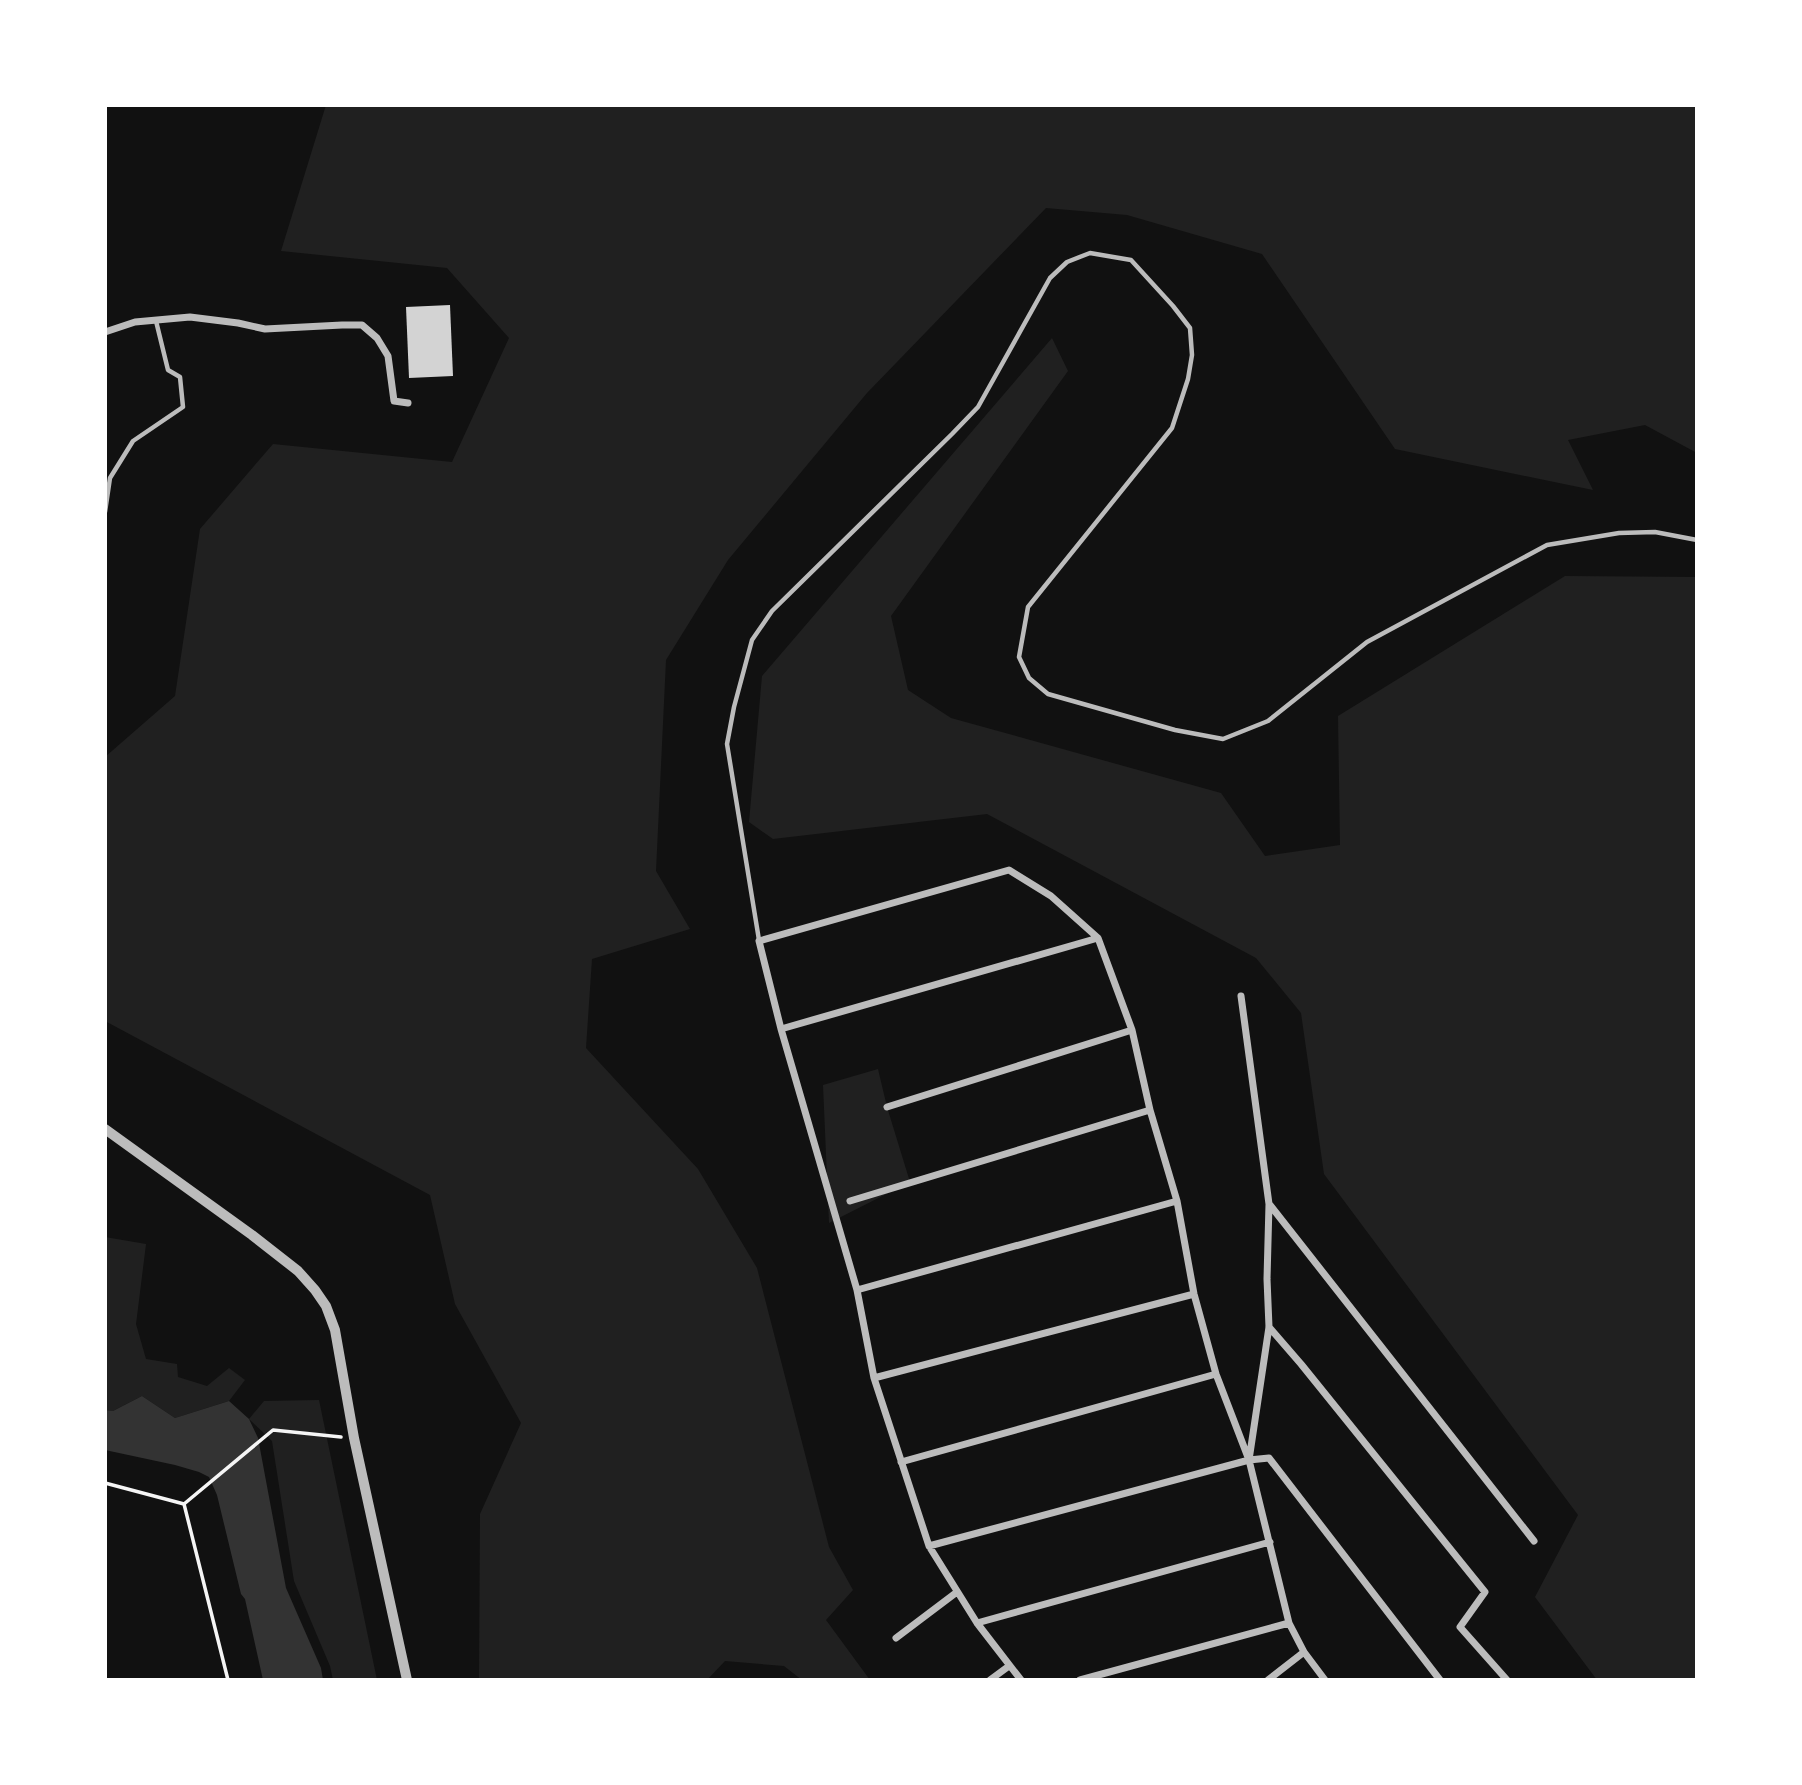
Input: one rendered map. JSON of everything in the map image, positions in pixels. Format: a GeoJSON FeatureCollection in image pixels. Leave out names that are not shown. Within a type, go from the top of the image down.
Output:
{"type":"FeatureCollection","features":[{"type":"Feature","properties":{"kind":"street"},"geometry":{"type":"LineString","coordinates":[[105,332],[135,322],[190,317],[265,329],[362,325],[377,338],[388,356],[394,401],[408,403]]}},
{"type":"Feature","properties":{"kind":"street"},"geometry":{"type":"LineString","coordinates":[[1021,1680],[977,1623],[929,1546],[874,1378],[856,1290],[782,1029],[760,941],[1009,870],[1051,896],[1098,938],[1132,1030],[1150,1110],[1177,1201],[1194,1294],[1216,1374],[1249,1460],[1289,1623],[1304,1652],[1325,1680]]}},
{"type":"Feature","properties":{"kind":"street"},"geometry":{"type":"LineString","coordinates":[[782,1029],[1098,938]]}},
{"type":"Feature","properties":{"kind":"street"},"geometry":{"type":"LineString","coordinates":[[1241,996],[1269,1204],[1269,1327],[1249,1460]]}},
{"type":"Feature","properties":{"kind":"street"},"geometry":{"type":"LineString","coordinates":[[887,1107],[1132,1030]]}},
{"type":"Feature","properties":{"kind":"street"},"geometry":{"type":"LineString","coordinates":[[850,1200],[1150,1110]]}},
{"type":"Feature","properties":{"kind":"street"},"geometry":{"type":"LineString","coordinates":[[105,1129],[298,1271],[326,1306],[335,1330],[354,1438],[407,1680]]}},
{"type":"Feature","properties":{"kind":"street"},"geometry":{"type":"LineString","coordinates":[[856,1290],[1177,1201]]}},
{"type":"Feature","properties":{"kind":"street"},"geometry":{"type":"LineString","coordinates":[[1269,1204],[1534,1541]]}},
{"type":"Feature","properties":{"kind":"street"},"geometry":{"type":"LineString","coordinates":[[874,1378],[1194,1294]]}},
{"type":"Feature","properties":{"kind":"street"},"geometry":{"type":"LineString","coordinates":[[1269,1327],[1485,1592],[1460,1627],[1507,1680]]}},
{"type":"Feature","properties":{"kind":"street"},"geometry":{"type":"LineString","coordinates":[[901,1462],[1216,1374]]}},
{"type":"Feature","properties":{"kind":"street"},"geometry":{"type":"LineString","coordinates":[[929,1546],[1249,1460],[1269,1458],[1440,1680]]}},
{"type":"Feature","properties":{"kind":"street"},"geometry":{"type":"LineString","coordinates":[[977,1623],[1270,1542]]}},
{"type":"Feature","properties":{"kind":"street"},"geometry":{"type":"LineString","coordinates":[[896,1638],[957,1592]]}},
{"type":"Feature","properties":{"kind":"street"},"geometry":{"type":"LineString","coordinates":[[1080,1680],[1289,1623]]}},
{"type":"Feature","properties":{"kind":"street"},"geometry":{"type":"LineString","coordinates":[[1268,1680],[1304,1652]]}},
{"type":"Feature","properties":{"kind":"street"},"geometry":{"type":"LineString","coordinates":[[990,1680],[1009,1666]]}},
{"type":"Feature","properties":{"kind":"lane"},"geometry":{"type":"LineString","coordinates":[[760,941],[727,744],[752,640],[772,611],[978,407],[1050,278],[1067,262],[1090,253],[1131,260],[1190,328],[1192,355],[1188,380],[1172,428],[1028,607],[1019,657],[1030,678],[1048,694],[1175,730],[1223,739],[1268,721],[1367,642],[1547,545],[1619,533],[1654,532],[1697,540]]}},
{"type":"Feature","properties":{"kind":"lane"},"geometry":{"type":"LineString","coordinates":[[105,512],[110,478],[134,441],[183,407],[180,377],[168,370],[155,320]]}},
{"type":"Feature","properties":{"kind":"path"},"geometry":{"type":"LineString","coordinates":[[185,1504],[273,1430],[354,1438]]}},
{"type":"Feature","properties":{"kind":"path"},"geometry":{"type":"LineString","coordinates":[[105,1483],[185,1504]]}},
{"type":"Feature","properties":{"kind":"path"},"geometry":{"type":"LineString","coordinates":[[185,1504],[228,1680]]}},
{"type":"Feature","properties":{"kind":"shaded area"},"geometry":{"type":"Polygon","coordinates":[[[326,105],[1697,105],[1697,453],[1645,425],[1568,440],[1593,490],[1395,449],[1262,254],[1127,215],[1046,208],[867,393],[728,560],[666,660],[656,871],[690,929],[592,959],[586,1048],[698,1169],[757,1268],[829,1547],[853,1590],[826,1620],[870,1680],[802,1680],[784,1666],[725,1661],[707,1680],[479,1680],[480,1514],[521,1423],[455,1304],[430,1195],[105,1021],[105,757],[175,696],[200,529],[273,444],[452,462],[509,338],[447,268],[281,251],[326,105]]]}},
{"type":"Feature","properties":{"kind":"shaded area"},"geometry":{"type":"Polygon","coordinates":[[[1052,338],[1068,371],[891,616],[908,690],[951,718],[1221,793],[1265,856],[1340,845],[1338,716],[1565,576],[1697,577],[1697,1680],[1597,1680],[1535,1597],[1578,1515],[1324,1174],[1301,1013],[1256,958],[987,814],[773,839],[749,822],[762,676],[1052,338]]]}},
{"type":"Feature","properties":{"kind":"shaded area"},"geometry":{"type":"Polygon","coordinates":[[[878,1069],[910,1182],[829,1223],[823,1085],[878,1069]]]}},
{"type":"Feature","properties":{"kind":"shaded area"},"geometry":{"type":"Polygon","coordinates":[[[105,1237],[146,1244],[136,1324],[146,1359],[177,1364],[178,1377],[207,1386],[229,1368],[245,1380],[229,1401],[175,1418],[142,1396],[113,1411],[105,1410],[105,1237]]]}},
{"type":"Feature","properties":{"kind":"shaded area"},"geometry":{"type":"Polygon","coordinates":[[[142,1396],[175,1418],[229,1401],[249,1419],[258,1438],[286,1588],[321,1668],[323,1680],[263,1680],[245,1599],[241,1594],[217,1495],[209,1477],[175,1465],[105,1450],[105,1410],[113,1411],[142,1396]]]}},
{"type":"Feature","properties":{"kind":"shaded area"},"geometry":{"type":"Polygon","coordinates":[[[319,1400],[377,1680],[333,1680],[330,1666],[294,1581],[272,1441],[249,1419],[264,1401],[319,1400]]]}},
{"type":"Feature","properties":{"kind":"building"},"geometry":{"type":"Polygon","coordinates":[[[450,305],[453,376],[409,378],[406,307],[450,305]]]}}]}
